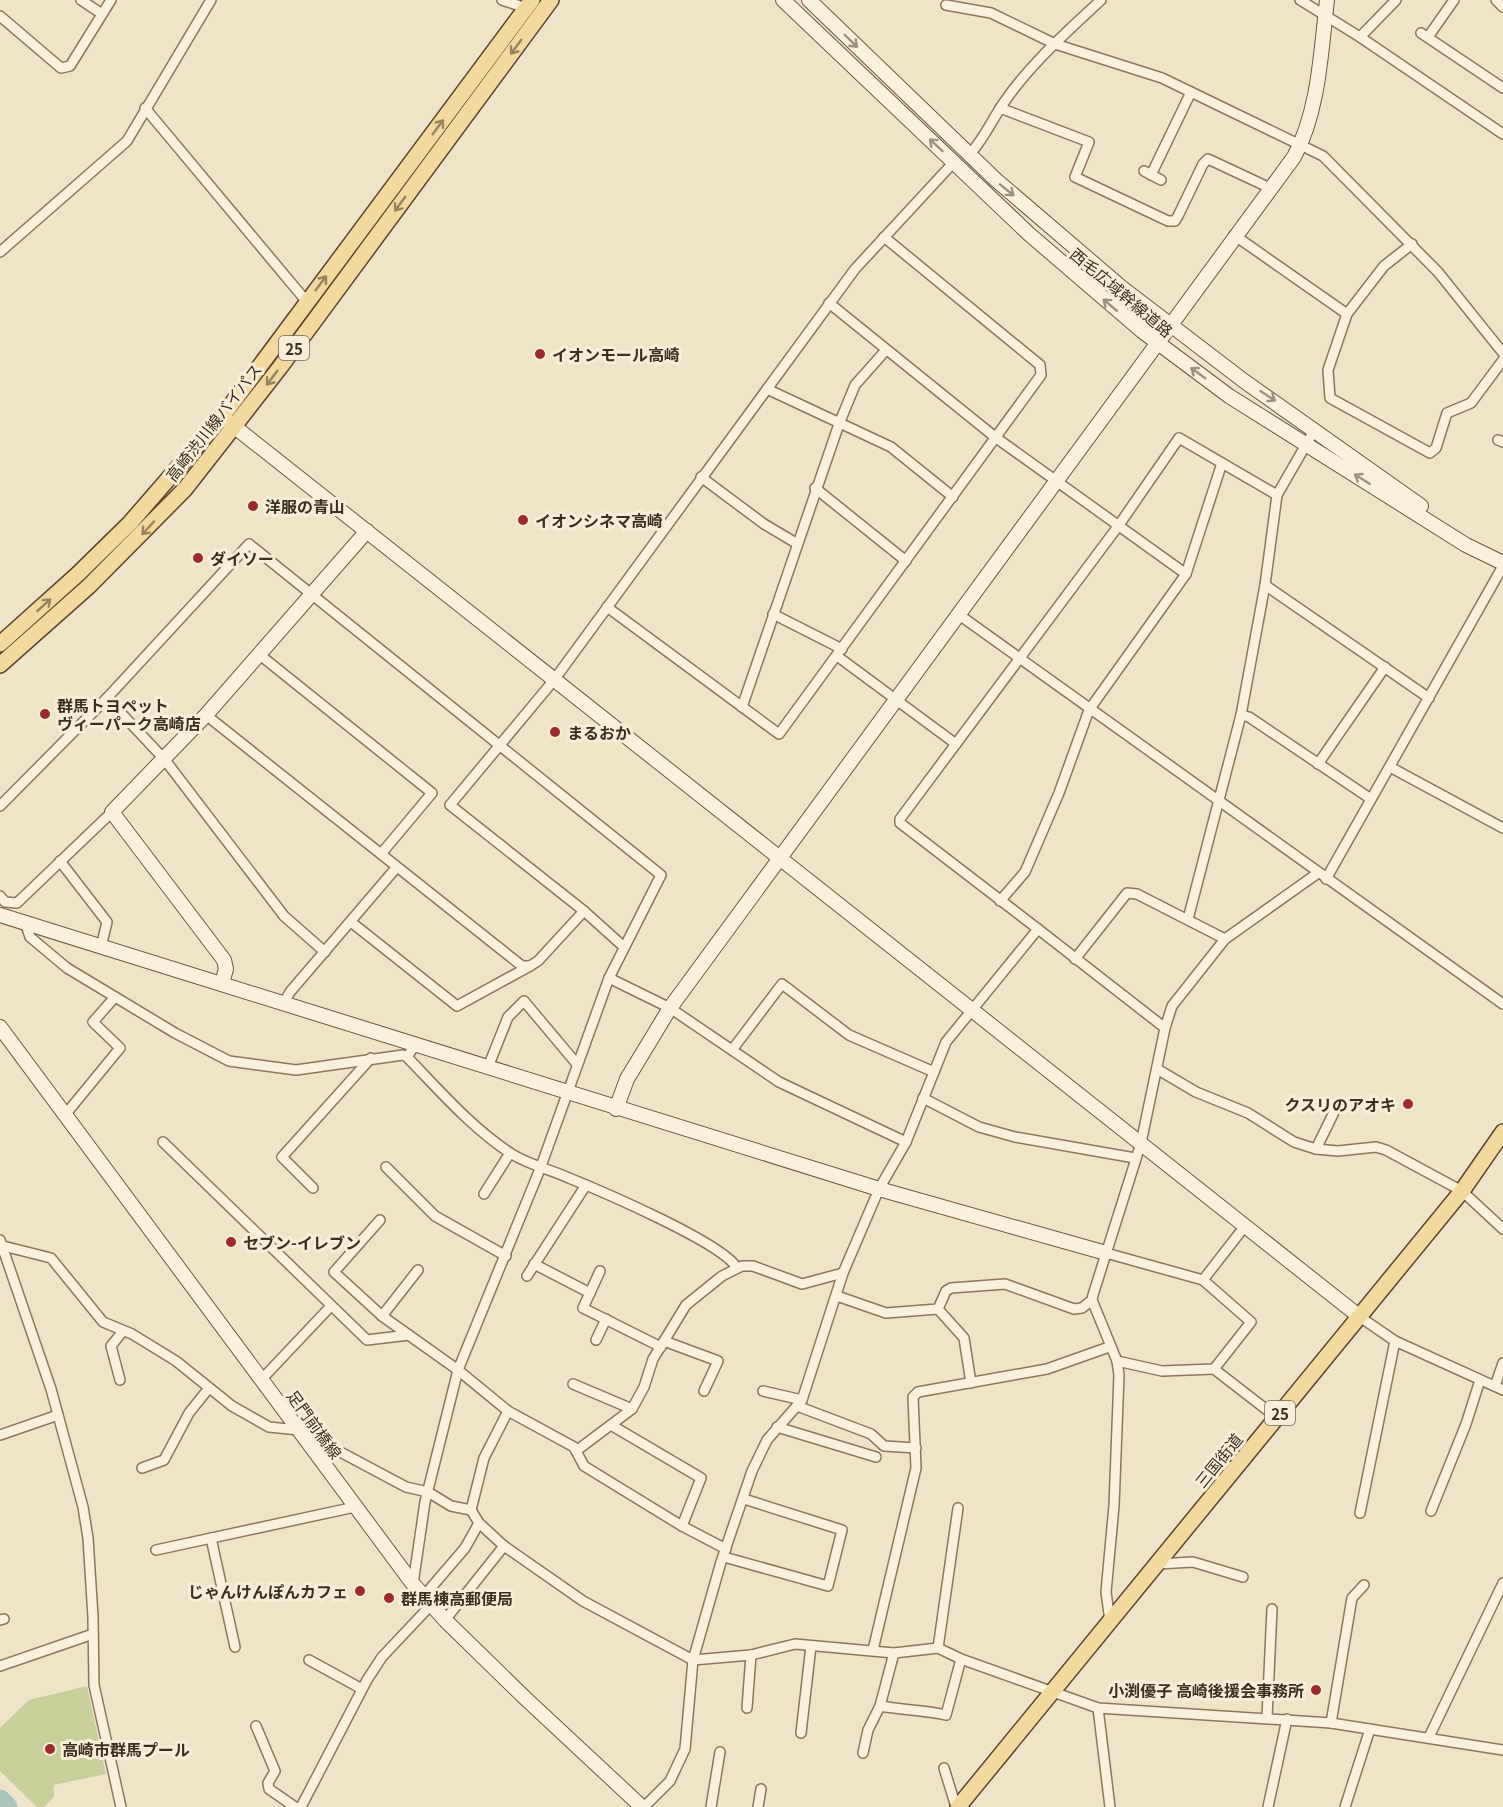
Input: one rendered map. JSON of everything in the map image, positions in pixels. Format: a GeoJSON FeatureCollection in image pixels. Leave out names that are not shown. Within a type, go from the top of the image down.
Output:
{"type":"FeatureCollection","features":[{"type":"Feature","properties":{"kind":"main road","name":"高崎渋川線バイパス"},"geometry":{"type":"LineString","coordinates":[[0,664],[140,537],[185,489],[234,427],[551,0]]}},
{"type":"Feature","properties":{"kind":"main road","name":"高崎渋川線バイパス"},"geometry":{"type":"LineString","coordinates":[[0,644],[78,574],[130,523],[222,417],[529,4]]}},
{"type":"Feature","properties":{"kind":"main road","name":"三国街道"},"geometry":{"type":"LineString","coordinates":[[957,1807],[1462,1191],[1503,1132]]}},
{"type":"Feature","properties":{"kind":"street"},"geometry":{"type":"LineString","coordinates":[[81,0],[102,14]]}},
{"type":"Feature","properties":{"kind":"street"},"geometry":{"type":"LineString","coordinates":[[0,16],[61,68],[70,66],[111,0]]}},
{"type":"Feature","properties":{"kind":"street"},"geometry":{"type":"LineString","coordinates":[[0,252],[127,141],[211,0]]}},
{"type":"Feature","properties":{"kind":"street"},"geometry":{"type":"LineString","coordinates":[[502,0],[529,4]]}},
{"type":"Feature","properties":{"kind":"street","name":"西毛広域幹線道路"},"geometry":{"type":"LineString","coordinates":[[783,0],[1029,234],[1156,342],[1229,396],[1466,545],[1503,564]]}},
{"type":"Feature","properties":{"kind":"street","name":"西毛広域幹線道路"},"geometry":{"type":"LineString","coordinates":[[809,0],[969,155],[1095,266],[1169,326],[1484,553]]}},
{"type":"Feature","properties":{"kind":"street"},"geometry":{"type":"LineString","coordinates":[[969,155],[987,133],[1000,108],[1055,44],[1101,0]]}},
{"type":"Feature","properties":{"kind":"street"},"geometry":{"type":"LineString","coordinates":[[1300,0],[1360,37],[1503,134]]}},
{"type":"Feature","properties":{"kind":"street"},"geometry":{"type":"LineString","coordinates":[[616,1109],[627,1079],[670,1008],[1299,147],[1318,71],[1327,0]]}},
{"type":"Feature","properties":{"kind":"street"},"geometry":{"type":"LineString","coordinates":[[1360,37],[1395,0]]}},
{"type":"Feature","properties":{"kind":"street"},"geometry":{"type":"LineString","coordinates":[[1455,0],[1425,35],[1503,88]]}},
{"type":"Feature","properties":{"kind":"street"},"geometry":{"type":"LineString","coordinates":[[1496,0],[1503,7]]}},
{"type":"Feature","properties":{"kind":"street"},"geometry":{"type":"LineString","coordinates":[[946,5],[992,14],[1055,44],[1162,78],[1299,147],[1323,156],[1412,244],[1502,349]]}},
{"type":"Feature","properties":{"kind":"street"},"geometry":{"type":"LineString","coordinates":[[1161,180],[1148,173],[1191,92]]}},
{"type":"Feature","properties":{"kind":"street"},"geometry":{"type":"LineString","coordinates":[[145,108],[307,302]]}},
{"type":"Feature","properties":{"kind":"street"},"geometry":{"type":"LineString","coordinates":[[1000,108],[1089,142],[1075,177],[1168,221],[1175,221],[1203,164],[1208,159],[1270,188]]}},
{"type":"Feature","properties":{"kind":"street"},"geometry":{"type":"LineString","coordinates":[[624,947],[584,911],[450,805],[554,680],[829,303],[884,237],[954,162]]}},
{"type":"Feature","properties":{"kind":"street"},"geometry":{"type":"LineString","coordinates":[[1234,235],[1347,314]]}},
{"type":"Feature","properties":{"kind":"street"},"geometry":{"type":"LineString","coordinates":[[606,607],[779,734],[1041,375],[1040,365],[884,237]]}},
{"type":"Feature","properties":{"kind":"street"},"geometry":{"type":"LineString","coordinates":[[1412,244],[1384,266],[1347,314],[1328,370],[1328,395],[1430,453],[1436,448],[1447,413],[1471,403],[1503,360]]}},
{"type":"Feature","properties":{"kind":"street"},"geometry":{"type":"LineString","coordinates":[[829,303],[995,437],[1186,574]]}},
{"type":"Feature","properties":{"kind":"street"},"geometry":{"type":"LineString","coordinates":[[742,707],[796,543],[839,424],[855,385],[885,350]]}},
{"type":"Feature","properties":{"kind":"street"},"geometry":{"type":"LineString","coordinates":[[766,389],[891,447],[953,497]]}},
{"type":"Feature","properties":{"kind":"street"},"geometry":{"type":"LineString","coordinates":[[222,417],[1360,1317],[1395,1341],[1499,1388],[1503,1363]]}},
{"type":"Feature","properties":{"kind":"street"},"geometry":{"type":"LineString","coordinates":[[1188,919],[1241,715],[1265,585],[1277,495],[1315,429]]}},
{"type":"Feature","properties":{"kind":"street"},"geometry":{"type":"LineString","coordinates":[[1165,1028],[900,823],[900,819],[1119,525],[1179,438],[1277,495]]}},
{"type":"Feature","properties":{"kind":"street"},"geometry":{"type":"LineString","coordinates":[[1000,900],[1025,872],[1059,793],[1089,710],[1186,574],[1222,463]]}},
{"type":"Feature","properties":{"kind":"street"},"geometry":{"type":"LineString","coordinates":[[701,477],[764,524],[796,543]]}},
{"type":"Feature","properties":{"kind":"street"},"geometry":{"type":"LineString","coordinates":[[815,488],[906,561]]}},
{"type":"Feature","properties":{"kind":"street"},"geometry":{"type":"LineString","coordinates":[[0,896],[4,902],[16,903],[165,760],[367,531]]}},
{"type":"Feature","properties":{"kind":"street"},"geometry":{"type":"LineString","coordinates":[[0,806],[107,698],[249,544],[661,875],[609,978],[576,1063],[540,1169],[458,1370],[428,1492],[413,1584]]}},
{"type":"Feature","properties":{"kind":"street"},"geometry":{"type":"LineString","coordinates":[[938,1309],[946,1291],[951,1288],[1005,1284],[1074,1309],[1082,1308],[1092,1300],[1141,1143],[1165,1028],[1172,1006],[1225,939],[1322,876],[1371,799],[1430,698],[1503,564]]}},
{"type":"Feature","properties":{"kind":"street"},"geometry":{"type":"LineString","coordinates":[[1265,585],[1430,698]]}},
{"type":"Feature","properties":{"kind":"street"},"geometry":{"type":"LineString","coordinates":[[773,614],[840,652],[896,699],[956,744]]}},
{"type":"Feature","properties":{"kind":"street"},"geometry":{"type":"LineString","coordinates":[[958,614],[1089,710],[1503,1004]]}},
{"type":"Feature","properties":{"kind":"street"},"geometry":{"type":"LineString","coordinates":[[260,655],[432,793],[381,854]]}},
{"type":"Feature","properties":{"kind":"street"},"geometry":{"type":"LineString","coordinates":[[1318,764],[1385,667]]}},
{"type":"Feature","properties":{"kind":"street"},"geometry":{"type":"LineString","coordinates":[[107,698],[165,760],[284,916],[325,952]]}},
{"type":"Feature","properties":{"kind":"street"},"geometry":{"type":"LineString","coordinates":[[206,715],[516,963],[530,966]]}},
{"type":"Feature","properties":{"kind":"street"},"geometry":{"type":"LineString","coordinates":[[1241,715],[1248,717],[1371,799]]}},
{"type":"Feature","properties":{"kind":"street"},"geometry":{"type":"LineString","coordinates":[[1390,766],[1503,828]]}},
{"type":"Feature","properties":{"kind":"street"},"geometry":{"type":"LineString","coordinates":[[112,812],[224,960],[226,969],[222,983]]}},
{"type":"Feature","properties":{"kind":"street"},"geometry":{"type":"LineString","coordinates":[[60,861],[107,922],[102,947]]}},
{"type":"Feature","properties":{"kind":"street"},"geometry":{"type":"LineString","coordinates":[[283,1004],[396,868]]}},
{"type":"Feature","properties":{"kind":"street"},"geometry":{"type":"LineString","coordinates":[[1075,959],[1127,893],[1137,894],[1225,939]]}},
{"type":"Feature","properties":{"kind":"street"},"geometry":{"type":"LineString","coordinates":[[351,922],[457,1006],[530,966],[584,911]]}},
{"type":"Feature","properties":{"kind":"street"},"geometry":{"type":"LineString","coordinates":[[0,915],[879,1190],[1203,1280],[1251,1322],[1214,1369]]}},
{"type":"Feature","properties":{"kind":"street"},"geometry":{"type":"LineString","coordinates":[[25,922],[30,936],[38,945],[68,968],[229,1061],[246,1066],[296,1070],[371,1058],[407,1057],[462,1114],[510,1153],[540,1169],[586,1185],[686,1233],[732,1258],[736,1268]]}},
{"type":"Feature","properties":{"kind":"street"},"geometry":{"type":"LineString","coordinates":[[643,1807],[670,1780],[685,1749],[693,1660],[752,1471],[767,1440],[800,1403],[843,1273],[879,1190],[906,1143],[946,1042],[1038,929]]}},
{"type":"Feature","properties":{"kind":"street"},"geometry":{"type":"LineString","coordinates":[[609,978],[670,1008],[779,1082],[906,1143]]}},
{"type":"Feature","properties":{"kind":"street"},"geometry":{"type":"LineString","coordinates":[[732,1050],[782,984],[849,1035],[934,1072]]}},
{"type":"Feature","properties":{"kind":"street"},"geometry":{"type":"LineString","coordinates":[[65,1114],[120,1048],[93,1022],[115,997]]}},
{"type":"Feature","properties":{"kind":"street"},"geometry":{"type":"LineString","coordinates":[[488,1067],[508,1017],[524,1001],[576,1063]]}},
{"type":"Feature","properties":{"kind":"street","name":"足門前橋線"},"geometry":{"type":"LineString","coordinates":[[0,1027],[427,1601],[643,1807]]}},
{"type":"Feature","properties":{"kind":"street"},"geometry":{"type":"LineString","coordinates":[[407,1057],[415,1045]]}},
{"type":"Feature","properties":{"kind":"street"},"geometry":{"type":"LineString","coordinates":[[313,1188],[282,1158],[371,1058]]}},
{"type":"Feature","properties":{"kind":"street"},"geometry":{"type":"LineString","coordinates":[[1157,1070],[1196,1092],[1248,1113],[1294,1142],[1316,1149],[1338,1151],[1376,1147],[1462,1191],[1503,1228]]}},
{"type":"Feature","properties":{"kind":"street"},"geometry":{"type":"LineString","coordinates":[[923,1098],[979,1126],[1015,1137],[1136,1158]]}},
{"type":"Feature","properties":{"kind":"street"},"geometry":{"type":"LineString","coordinates":[[1316,1149],[1338,1104]]}},
{"type":"Feature","properties":{"kind":"street"},"geometry":{"type":"LineString","coordinates":[[163,1143],[330,1307],[367,1340],[409,1335]]}},
{"type":"Feature","properties":{"kind":"street"},"geometry":{"type":"LineString","coordinates":[[484,1194],[510,1153]]}},
{"type":"Feature","properties":{"kind":"street"},"geometry":{"type":"LineString","coordinates":[[386,1167],[435,1216],[506,1256]]}},
{"type":"Feature","properties":{"kind":"street"},"geometry":{"type":"LineString","coordinates":[[526,1276],[586,1185]]}},
{"type":"Feature","properties":{"kind":"street"},"geometry":{"type":"LineString","coordinates":[[380,1220],[334,1272],[382,1316],[458,1370],[508,1411],[574,1447],[584,1466],[725,1553],[828,1586],[842,1530],[744,1499]]}},
{"type":"Feature","properties":{"kind":"street"},"geometry":{"type":"LineString","coordinates":[[1203,1280],[1245,1226]]}},
{"type":"Feature","properties":{"kind":"street"},"geometry":{"type":"LineString","coordinates":[[1,1243],[51,1258],[103,1322],[176,1361],[232,1406],[269,1427],[299,1430],[406,1486],[428,1492],[451,1506],[471,1510]]}},
{"type":"Feature","properties":{"kind":"street"},"geometry":{"type":"LineString","coordinates":[[1,1243],[58,1415],[78,1487],[88,1538],[95,1693],[120,1807]]}},
{"type":"Feature","properties":{"kind":"street"},"geometry":{"type":"LineString","coordinates":[[534,1264],[590,1293]]}},
{"type":"Feature","properties":{"kind":"street"},"geometry":{"type":"LineString","coordinates":[[576,1451],[632,1409],[663,1344],[686,1305],[722,1276],[736,1268],[753,1266],[802,1284],[843,1273]]}},
{"type":"Feature","properties":{"kind":"street"},"geometry":{"type":"LineString","coordinates":[[382,1316],[418,1270]]}},
{"type":"Feature","properties":{"kind":"street"},"geometry":{"type":"LineString","coordinates":[[600,1271],[583,1308],[663,1344],[718,1361],[704,1391]]}},
{"type":"Feature","properties":{"kind":"street"},"geometry":{"type":"LineString","coordinates":[[837,1296],[886,1313],[938,1309]]}},
{"type":"Feature","properties":{"kind":"street"},"geometry":{"type":"LineString","coordinates":[[1092,1300],[1109,1347],[1117,1361],[1119,1375],[1114,1506],[1106,1592],[1110,1621]]}},
{"type":"Feature","properties":{"kind":"street"},"geometry":{"type":"LineString","coordinates":[[261,1380],[330,1307]]}},
{"type":"Feature","properties":{"kind":"street"},"geometry":{"type":"LineString","coordinates":[[938,1309],[964,1338],[971,1383]]}},
{"type":"Feature","properties":{"kind":"street"},"geometry":{"type":"LineString","coordinates":[[596,1340],[606,1319]]}},
{"type":"Feature","properties":{"kind":"street"},"geometry":{"type":"LineString","coordinates":[[120,1380],[111,1346],[123,1331]]}},
{"type":"Feature","properties":{"kind":"street"},"geometry":{"type":"LineString","coordinates":[[1360,1513],[1395,1341]]}},
{"type":"Feature","properties":{"kind":"street"},"geometry":{"type":"LineString","coordinates":[[873,1650],[910,1502],[916,1468],[912,1397],[918,1392],[1047,1369],[1109,1347]]}},
{"type":"Feature","properties":{"kind":"street"},"geometry":{"type":"LineString","coordinates":[[1117,1361],[1162,1371],[1214,1369],[1276,1418]]}},
{"type":"Feature","properties":{"kind":"street"},"geometry":{"type":"LineString","coordinates":[[1431,1511],[1466,1424],[1480,1380]]}},
{"type":"Feature","properties":{"kind":"street"},"geometry":{"type":"LineString","coordinates":[[573,1384],[632,1409]]}},
{"type":"Feature","properties":{"kind":"street"},"geometry":{"type":"LineString","coordinates":[[142,1468],[164,1460],[189,1413],[209,1388]]}},
{"type":"Feature","properties":{"kind":"street"},"geometry":{"type":"LineString","coordinates":[[763,1391],[800,1403],[871,1434],[884,1446],[916,1448]]}},
{"type":"Feature","properties":{"kind":"street"},"geometry":{"type":"LineString","coordinates":[[508,1411],[484,1458],[471,1510],[479,1523],[504,1546],[583,1602],[693,1660],[751,1655],[795,1644],[894,1653],[938,1647],[961,1659],[1098,1708],[1267,1717],[1331,1723],[1503,1750]]}},
{"type":"Feature","properties":{"kind":"street"},"geometry":{"type":"LineString","coordinates":[[0,1435],[58,1415]]}},
{"type":"Feature","properties":{"kind":"street"},"geometry":{"type":"LineString","coordinates":[[611,1425],[701,1479],[682,1526]]}},
{"type":"Feature","properties":{"kind":"street"},"geometry":{"type":"LineString","coordinates":[[777,1427],[876,1457]]}},
{"type":"Feature","properties":{"kind":"street"},"geometry":{"type":"LineString","coordinates":[[156,1550],[355,1507]]}},
{"type":"Feature","properties":{"kind":"street"},"geometry":{"type":"LineString","coordinates":[[938,1647],[958,1508]]}},
{"type":"Feature","properties":{"kind":"street"},"geometry":{"type":"LineString","coordinates":[[301,1807],[362,1689],[382,1657],[427,1601],[465,1548],[479,1523]]}},
{"type":"Feature","properties":{"kind":"street"},"geometry":{"type":"LineString","coordinates":[[211,1538],[235,1647]]}},
{"type":"Feature","properties":{"kind":"street"},"geometry":{"type":"LineString","coordinates":[[445,1620],[504,1546]]}},
{"type":"Feature","properties":{"kind":"street"},"geometry":{"type":"LineString","coordinates":[[1156,1564],[1193,1562],[1243,1577]]}},
{"type":"Feature","properties":{"kind":"street"},"geometry":{"type":"LineString","coordinates":[[1429,1737],[1503,1583]]}},
{"type":"Feature","properties":{"kind":"street"},"geometry":{"type":"LineString","coordinates":[[1331,1723],[1352,1598],[1364,1585]]}},
{"type":"Feature","properties":{"kind":"street"},"geometry":{"type":"LineString","coordinates":[[1267,1717],[1272,1609]]}},
{"type":"Feature","properties":{"kind":"street"},"geometry":{"type":"LineString","coordinates":[[0,1666],[93,1634]]}},
{"type":"Feature","properties":{"kind":"street"},"geometry":{"type":"LineString","coordinates":[[801,1733],[811,1646]]}},
{"type":"Feature","properties":{"kind":"street"},"geometry":{"type":"LineString","coordinates":[[863,1753],[868,1730],[880,1706],[894,1653]]}},
{"type":"Feature","properties":{"kind":"street"},"geometry":{"type":"LineString","coordinates":[[747,1708],[751,1655]]}},
{"type":"Feature","properties":{"kind":"street"},"geometry":{"type":"LineString","coordinates":[[880,1706],[912,1711],[921,1709],[946,1715],[961,1659]]}},
{"type":"Feature","properties":{"kind":"street"},"geometry":{"type":"LineString","coordinates":[[309,1660],[362,1689]]}},
{"type":"Feature","properties":{"kind":"street"},"geometry":{"type":"LineString","coordinates":[[1098,1708],[1110,1807]]}},
{"type":"Feature","properties":{"kind":"street"},"geometry":{"type":"LineString","coordinates":[[1268,1807],[1287,1719]]}},
{"type":"Feature","properties":{"kind":"street"},"geometry":{"type":"LineString","coordinates":[[256,1726],[275,1771],[268,1783],[269,1789],[295,1807]]}},
{"type":"Feature","properties":{"kind":"street"},"geometry":{"type":"LineString","coordinates":[[1345,1807],[1370,1729]]}},
{"type":"Feature","properties":{"kind":"street"},"geometry":{"type":"LineString","coordinates":[[711,1807],[720,1752]]}},
{"type":"Feature","properties":{"kind":"street"},"geometry":{"type":"LineString","coordinates":[[944,1768],[957,1807]]}},
{"type":"Feature","properties":{"kind":"street"},"geometry":{"type":"LineString","coordinates":[[758,1807],[761,1789]]}},
{"type":"Feature","properties":{"kind":"green space","name":"高崎市群馬プール"},"geometry":{"type":"Polygon","coordinates":[[[87,1686],[106,1774],[54,1785],[54,1797],[44,1807],[37,1807],[0,1771],[0,1728],[29,1700],[87,1686]]]}},
{"type":"Feature","properties":{"kind":"waterway"},"geometry":{"type":"LineString","coordinates":[[0,1800],[7,1807]]}},
{"type":"Feature","properties":{"kind":"place","name":"イオンモール高崎"},"geometry":{"type":"Point","coordinates":[540,354]}},
{"type":"Feature","properties":{"kind":"place","name":"洋服の青山"},"geometry":{"type":"Point","coordinates":[253,506]}},
{"type":"Feature","properties":{"kind":"place","name":"イオンシネマ高崎"},"geometry":{"type":"Point","coordinates":[523,520]}},
{"type":"Feature","properties":{"kind":"place","name":"ダイソー"},"geometry":{"type":"Point","coordinates":[198,558]}},
{"type":"Feature","properties":{"kind":"place","name":"群馬トヨペット ヴィーパーク高崎店"},"geometry":{"type":"Point","coordinates":[45,714]}},
{"type":"Feature","properties":{"kind":"place","name":"まるおか"},"geometry":{"type":"Point","coordinates":[555,732]}},
{"type":"Feature","properties":{"kind":"place","name":"クスリのアオキ"},"geometry":{"type":"Point","coordinates":[1408,1104]}},
{"type":"Feature","properties":{"kind":"place","name":"セブン-イレブン"},"geometry":{"type":"Point","coordinates":[231,1242]}},
{"type":"Feature","properties":{"kind":"place","name":"じゃんけんぽんカフェ"},"geometry":{"type":"Point","coordinates":[360,1591]}},
{"type":"Feature","properties":{"kind":"place","name":"群馬棟高郵便局"},"geometry":{"type":"Point","coordinates":[389,1598]}},
{"type":"Feature","properties":{"kind":"place","name":"小渕優子 高崎後援会事務所"},"geometry":{"type":"Point","coordinates":[1316,1690]}},
{"type":"Feature","properties":{"kind":"place","name":"高崎市群馬プール"},"geometry":{"type":"Point","coordinates":[50,1749]}}]}
